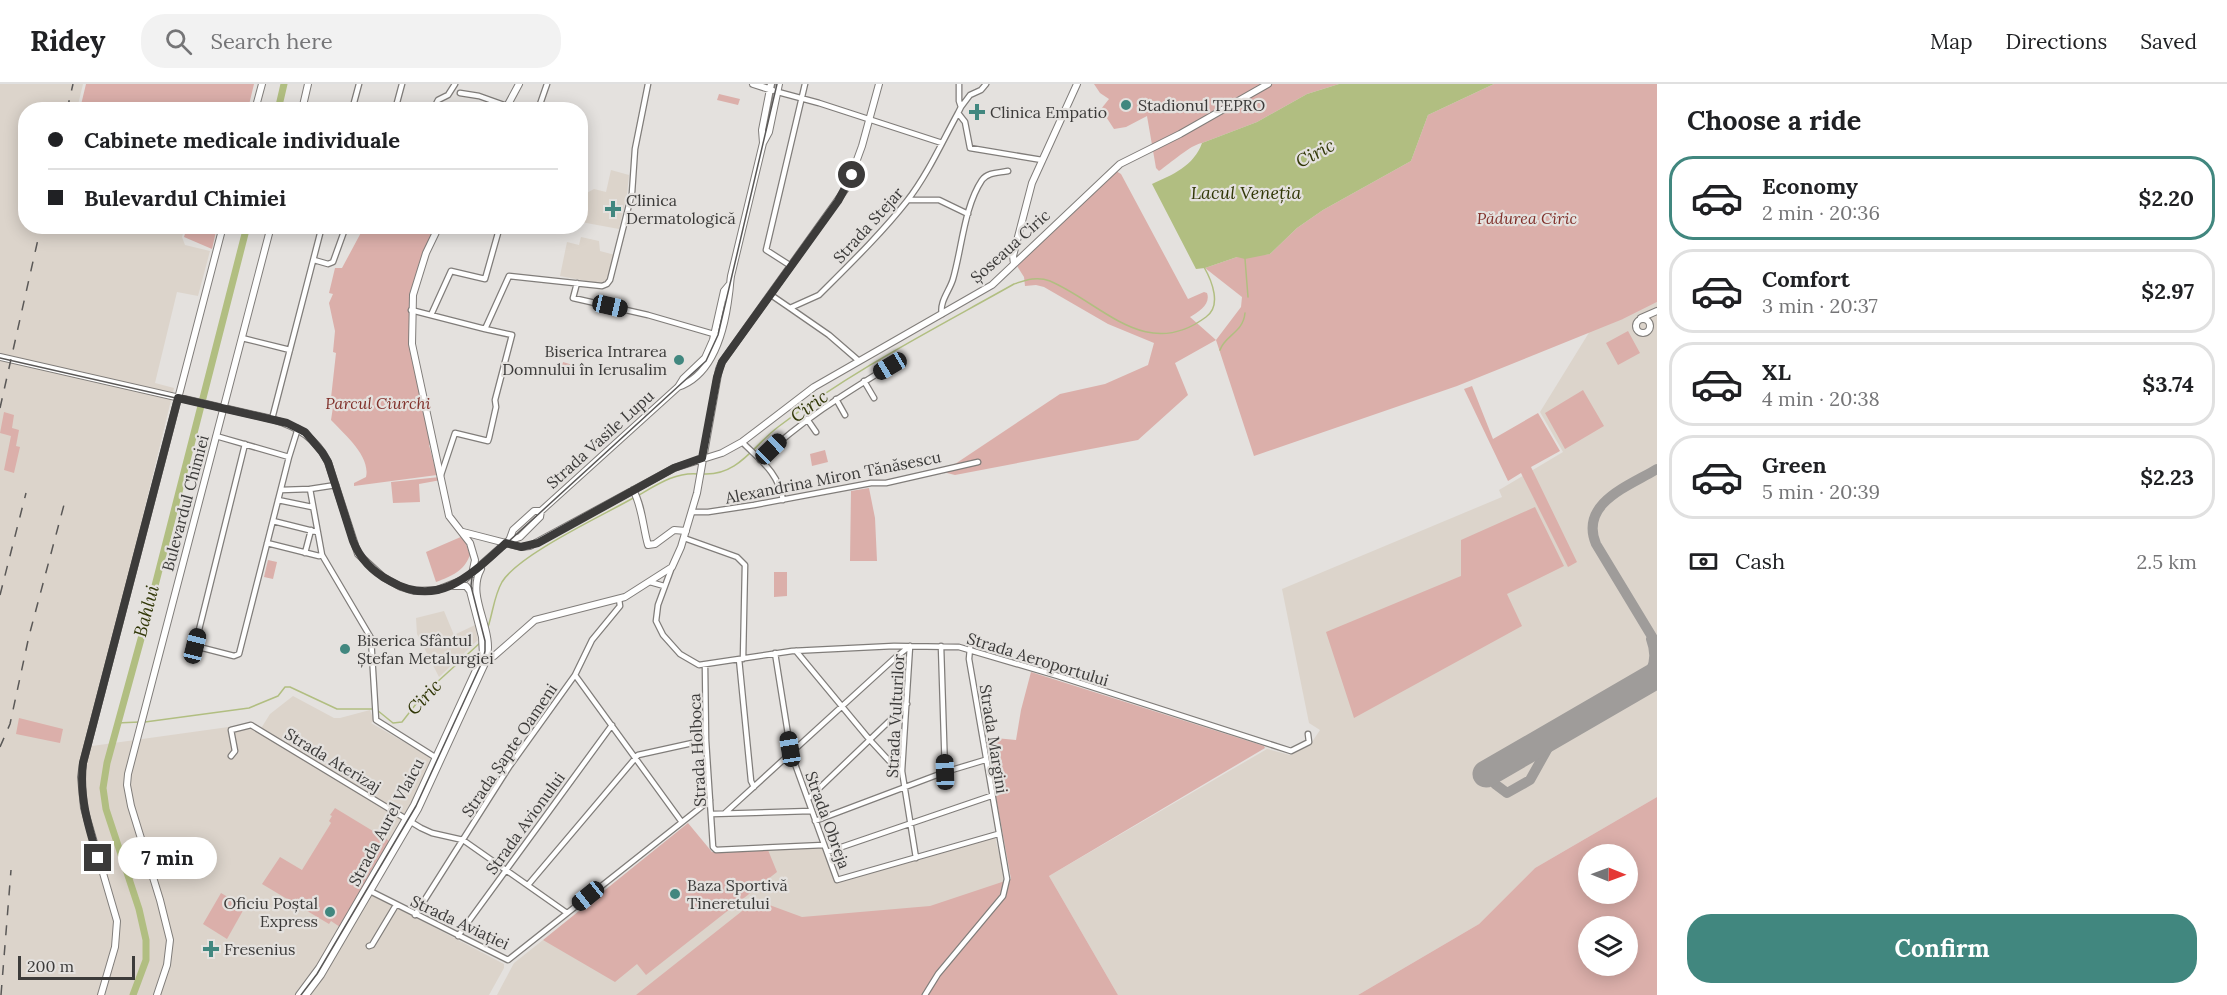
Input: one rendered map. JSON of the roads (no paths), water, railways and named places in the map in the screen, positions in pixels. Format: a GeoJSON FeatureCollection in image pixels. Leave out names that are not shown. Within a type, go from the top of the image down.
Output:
{"type":"FeatureCollection","features":[{"type":"Feature","properties":{"kind":"street"},"geometry":{"type":"LineString","coordinates":[[257,102],[262,84]]}},
{"type":"Feature","properties":{"kind":"street"},"geometry":{"type":"LineString","coordinates":[[304,102],[308,84]]}},
{"type":"Feature","properties":{"kind":"street"},"geometry":{"type":"LineString","coordinates":[[354,102],[359,84]]}},
{"type":"Feature","properties":{"kind":"street"},"geometry":{"type":"LineString","coordinates":[[397,102],[402,84]]}},
{"type":"Feature","properties":{"kind":"street"},"geometry":{"type":"LineString","coordinates":[[437,102],[448,95],[455,84]]}},
{"type":"Feature","properties":{"kind":"street"},"geometry":{"type":"LineString","coordinates":[[509,102],[519,84]]}},
{"type":"Feature","properties":{"kind":"street"},"geometry":{"type":"LineString","coordinates":[[541,102],[547,84]]}},
{"type":"Feature","properties":{"kind":"street"},"geometry":{"type":"LineString","coordinates":[[486,328],[509,276],[602,286],[610,280],[632,193],[635,149],[648,84]]}},
{"type":"Feature","properties":{"kind":"street"},"geometry":{"type":"LineString","coordinates":[[753,84],[773,88],[942,143]]}},
{"type":"Feature","properties":{"kind":"street","name":"Strada Vasile Lupu"},"geometry":{"type":"LineString","coordinates":[[0,357],[272,419],[298,428],[305,432],[324,454],[358,554],[375,572],[401,587],[414,591],[430,592],[451,586],[472,574],[507,542],[513,530],[534,511],[541,511],[678,387],[689,383],[705,369],[714,353],[724,291],[729,285],[763,143],[769,132],[773,88],[779,84]]}},
{"type":"Feature","properties":{"kind":"street"},"geometry":{"type":"LineString","coordinates":[[791,266],[766,250],[805,84]]}},
{"type":"Feature","properties":{"kind":"street"},"geometry":{"type":"LineString","coordinates":[[705,665],[694,663],[680,654],[659,628],[656,614],[692,512],[719,369],[847,187],[870,120],[879,84]]}},
{"type":"Feature","properties":{"kind":"street"},"geometry":{"type":"LineString","coordinates":[[959,84],[959,101],[962,107]]}},
{"type":"Feature","properties":{"kind":"street","name":"Strada Stejar"},"geometry":{"type":"LineString","coordinates":[[790,308],[819,295],[908,200],[970,95],[981,90],[986,84]]}},
{"type":"Feature","properties":{"kind":"street"},"geometry":{"type":"LineString","coordinates":[[1014,264],[1013,256],[1032,183],[1077,84]]}},
{"type":"Feature","properties":{"kind":"street","name":"Șoseaua Ciric"},"geometry":{"type":"LineString","coordinates":[[463,532],[521,547],[530,546],[636,495],[674,468],[722,453],[744,443],[808,391],[984,290],[1120,164],[1180,134],[1268,84]]}},
{"type":"Feature","properties":{"kind":"street"},"geometry":{"type":"LineString","coordinates":[[460,93],[479,96],[492,102]]}},
{"type":"Feature","properties":{"kind":"street"},"geometry":{"type":"LineString","coordinates":[[958,113],[965,122],[970,148],[1042,160]]}},
{"type":"Feature","properties":{"kind":"street"},"geometry":{"type":"LineString","coordinates":[[942,314],[941,307],[953,280],[968,214],[984,178],[1008,171]]}},
{"type":"Feature","properties":{"kind":"street"},"geometry":{"type":"LineString","coordinates":[[908,200],[939,200],[968,214]]}},
{"type":"Feature","properties":{"kind":"street","name":"Bulevardul Chimiei"},"geometry":{"type":"LineString","coordinates":[[101,995],[115,947],[117,921],[84,808],[81,777],[83,763],[221,234]]}},
{"type":"Feature","properties":{"kind":"street","name":"Bulevardul Chimiei"},"geometry":{"type":"LineString","coordinates":[[157,995],[167,965],[170,940],[128,793],[128,774],[216,436],[220,407],[246,339],[270,234]]}},
{"type":"Feature","properties":{"kind":"street"},"geometry":{"type":"LineString","coordinates":[[272,419],[320,234]]}},
{"type":"Feature","properties":{"kind":"street"},"geometry":{"type":"LineString","coordinates":[[314,260],[328,264],[333,262],[343,234]]}},
{"type":"Feature","properties":{"kind":"street"},"geometry":{"type":"LineString","coordinates":[[435,234],[418,275],[411,310],[412,348],[449,516],[470,543],[474,560],[472,574]]}},
{"type":"Feature","properties":{"kind":"street"},"geometry":{"type":"LineString","coordinates":[[431,315],[452,271],[485,279],[498,234]]}},
{"type":"Feature","properties":{"kind":"street"},"geometry":{"type":"LineString","coordinates":[[577,283],[573,298],[717,335]]}},
{"type":"Feature","properties":{"kind":"street"},"geometry":{"type":"LineString","coordinates":[[771,294],[829,335],[859,361]]}},
{"type":"Feature","properties":{"kind":"street"},"geometry":{"type":"LineString","coordinates":[[411,310],[512,335],[495,400],[496,407],[488,441],[455,433],[441,475]]}},
{"type":"Feature","properties":{"kind":"street"},"geometry":{"type":"LineString","coordinates":[[1655,312],[1652,328],[1644,333],[1637,331],[1636,324],[1655,312]]}},
{"type":"Feature","properties":{"kind":"street"},"geometry":{"type":"LineString","coordinates":[[1641,319],[1649,320],[1652,328]]}},
{"type":"Feature","properties":{"kind":"street"},"geometry":{"type":"LineString","coordinates":[[246,339],[290,350]]}},
{"type":"Feature","properties":{"kind":"street"},"geometry":{"type":"LineString","coordinates":[[759,459],[807,419],[890,366]]}},
{"type":"Feature","properties":{"kind":"street"},"geometry":{"type":"LineString","coordinates":[[864,381],[874,398]]}},
{"type":"Feature","properties":{"kind":"street"},"geometry":{"type":"LineString","coordinates":[[836,399],[845,415]]}},
{"type":"Feature","properties":{"kind":"street"},"geometry":{"type":"LineString","coordinates":[[807,419],[816,432]]}},
{"type":"Feature","properties":{"kind":"street"},"geometry":{"type":"LineString","coordinates":[[245,444],[195,646],[234,656],[239,654],[298,428]]}},
{"type":"Feature","properties":{"kind":"street"},"geometry":{"type":"LineString","coordinates":[[216,436],[289,457]]}},
{"type":"Feature","properties":{"kind":"street"},"geometry":{"type":"LineString","coordinates":[[744,443],[776,476],[783,500]]}},
{"type":"Feature","properties":{"kind":"street","name":"Alexandrina Miron Tănăsescu"},"geometry":{"type":"LineString","coordinates":[[692,512],[708,512],[871,483],[886,483],[978,462]]}},
{"type":"Feature","properties":{"kind":"street"},"geometry":{"type":"LineString","coordinates":[[281,490],[336,485]]}},
{"type":"Feature","properties":{"kind":"street"},"geometry":{"type":"LineString","coordinates":[[310,489],[322,555],[371,638],[376,720],[438,759]]}},
{"type":"Feature","properties":{"kind":"street"},"geometry":{"type":"LineString","coordinates":[[636,495],[648,545],[655,544],[674,530],[737,556],[745,565],[741,659],[751,781],[754,787]]}},
{"type":"Feature","properties":{"kind":"street"},"geometry":{"type":"LineString","coordinates":[[278,500],[312,507]]}},
{"type":"Feature","properties":{"kind":"street"},"geometry":{"type":"LineString","coordinates":[[273,521],[317,532]]}},
{"type":"Feature","properties":{"kind":"street"},"geometry":{"type":"LineString","coordinates":[[305,553],[311,531]]}},
{"type":"Feature","properties":{"kind":"street"},"geometry":{"type":"LineString","coordinates":[[267,543],[322,555]]}},
{"type":"Feature","properties":{"kind":"street"},"geometry":{"type":"LineString","coordinates":[[474,560],[483,564]]}},
{"type":"Feature","properties":{"kind":"street","name":"Strada Aurel Vlaicu"},"geometry":{"type":"LineString","coordinates":[[482,671],[486,646],[485,625],[475,588],[476,577],[483,564]]}},
{"type":"Feature","properties":{"kind":"street","name":"Strada Aurel Vlaicu"},"geometry":{"type":"LineString","coordinates":[[485,656],[494,656],[535,620],[611,601],[619,604],[672,567]]}},
{"type":"Feature","properties":{"kind":"street"},"geometry":{"type":"LineString","coordinates":[[650,582],[664,586]]}},
{"type":"Feature","properties":{"kind":"street","name":"Strada Aurel Vlaicu"},"geometry":{"type":"LineString","coordinates":[[451,586],[462,586],[470,591],[485,636]]}},
{"type":"Feature","properties":{"kind":"street","name":"Strada Șapte Oameni"},"geometry":{"type":"LineString","coordinates":[[415,915],[509,767],[574,675],[592,640],[619,604]]}},
{"type":"Feature","properties":{"kind":"street"},"geometry":{"type":"LineString","coordinates":[[486,646],[493,652],[500,650]]}},
{"type":"Feature","properties":{"kind":"street"},"geometry":{"type":"LineString","coordinates":[[726,813],[910,646]]}},
{"type":"Feature","properties":{"kind":"street","name":"Strada Aeroportului"},"geometry":{"type":"LineString","coordinates":[[705,665],[796,651],[910,646],[970,648],[1291,752],[1310,742],[1308,734]]}},
{"type":"Feature","properties":{"kind":"street","name":"Strada Vulturilor"},"geometry":{"type":"LineString","coordinates":[[910,646],[902,771],[916,858]]}},
{"type":"Feature","properties":{"kind":"street"},"geometry":{"type":"LineString","coordinates":[[940,646],[945,772]]}},
{"type":"Feature","properties":{"kind":"street","name":"Strada Margini"},"geometry":{"type":"LineString","coordinates":[[925,995],[938,974],[1003,896],[1007,879],[985,760],[969,659],[970,648]]}},
{"type":"Feature","properties":{"kind":"street","name":"Strada Aurel Vlaicu"},"geometry":{"type":"LineString","coordinates":[[438,759],[482,671],[500,650]]}},
{"type":"Feature","properties":{"kind":"street"},"geometry":{"type":"LineString","coordinates":[[796,651],[869,739],[893,765],[902,771]]}},
{"type":"Feature","properties":{"kind":"street","name":"Strada Obreja"},"geometry":{"type":"LineString","coordinates":[[775,653],[791,753],[837,880],[916,858]]}},
{"type":"Feature","properties":{"kind":"street","name":"Strada Aurel Vlaicu"},"geometry":{"type":"LineString","coordinates":[[306,995],[318,980],[409,820],[485,656]]}},
{"type":"Feature","properties":{"kind":"street","name":"Strada Holboca"},"geometry":{"type":"LineString","coordinates":[[705,665],[706,740],[713,847],[716,850],[824,845]]}},
{"type":"Feature","properties":{"kind":"street"},"geometry":{"type":"LineString","coordinates":[[574,675],[681,821]]}},
{"type":"Feature","properties":{"kind":"street"},"geometry":{"type":"LineString","coordinates":[[808,799],[907,704]]}},
{"type":"Feature","properties":{"kind":"street","name":"Strada Aterizaj"},"geometry":{"type":"LineString","coordinates":[[231,756],[235,751],[231,730],[251,725],[432,833],[463,840],[567,913]]}},
{"type":"Feature","properties":{"kind":"street","name":"Strada Avionului"},"geometry":{"type":"LineString","coordinates":[[459,936],[612,725]]}},
{"type":"Feature","properties":{"kind":"street"},"geometry":{"type":"LineString","coordinates":[[528,885],[638,755],[706,740]]}},
{"type":"Feature","properties":{"kind":"street"},"geometry":{"type":"LineString","coordinates":[[815,821],[945,772],[985,760]]}},
{"type":"Feature","properties":{"kind":"street"},"geometry":{"type":"LineString","coordinates":[[827,852],[991,796]]}},
{"type":"Feature","properties":{"kind":"street","name":"Strada Aviației"},"geometry":{"type":"LineString","coordinates":[[368,890],[508,960],[710,800]]}},
{"type":"Feature","properties":{"kind":"street"},"geometry":{"type":"LineString","coordinates":[[712,814],[812,811]]}},
{"type":"Feature","properties":{"kind":"street"},"geometry":{"type":"LineString","coordinates":[[916,858],[998,834]]}},
{"type":"Feature","properties":{"kind":"street","name":"Strada Aurel Vlaicu"},"geometry":{"type":"LineString","coordinates":[[298,995],[315,975],[368,890]]}},
{"type":"Feature","properties":{"kind":"street"},"geometry":{"type":"LineString","coordinates":[[369,946],[372,945],[396,906]]}},
{"type":"Feature","properties":{"kind":"water","name":"Lacul Veneția"},"geometry":{"type":"Polygon","coordinates":[[[1339,84],[1494,84],[1428,115],[1411,161],[1323,210],[1297,228],[1270,254],[1245,259],[1237,257],[1196,269],[1152,184],[1188,164],[1202,143],[1257,122],[1307,94],[1339,84]]]}},
{"type":"Feature","properties":{"kind":"waterway","name":"Bahlui"},"geometry":{"type":"LineString","coordinates":[[280,102],[284,84]]}},
{"type":"Feature","properties":{"kind":"waterway","name":"Bahlui"},"geometry":{"type":"LineString","coordinates":[[133,995],[146,960],[146,940],[139,909],[106,809],[103,788],[107,763],[147,617],[245,234]]}},
{"type":"Feature","properties":{"kind":"waterway"},"geometry":{"type":"LineString","coordinates":[[1245,259],[1248,297]]}},
{"type":"Feature","properties":{"kind":"waterway","name":"Ciric"},"geometry":{"type":"LineString","coordinates":[[703,474],[715,473],[736,465],[778,427],[834,387],[893,351],[1014,284],[1036,279],[1050,281],[1125,324],[1144,331],[1164,334],[1184,329],[1206,317],[1214,307],[1214,293],[1204,267]]}},
{"type":"Feature","properties":{"kind":"waterway"},"geometry":{"type":"LineString","coordinates":[[1220,350],[1222,345],[1238,330],[1245,313]]}},
{"type":"Feature","properties":{"kind":"waterway","name":"Ciric"},"geometry":{"type":"LineString","coordinates":[[639,495],[675,477],[698,474]]}},
{"type":"Feature","properties":{"kind":"waterway","name":"Ciric"},"geometry":{"type":"LineString","coordinates":[[488,627],[499,587],[511,571],[543,548],[635,497]]}},
{"type":"Feature","properties":{"kind":"waterway","name":"Ciric"},"geometry":{"type":"LineString","coordinates":[[377,710],[393,723],[402,722],[423,695],[481,642]]}},
{"type":"Feature","properties":{"kind":"waterway","name":"Ciric"},"geometry":{"type":"LineString","coordinates":[[145,722],[249,708],[278,696],[285,687],[290,687],[337,709],[373,709]]}},
{"type":"Feature","properties":{"kind":"waterway","name":"Ciric"},"geometry":{"type":"LineString","coordinates":[[116,723],[140,722]]}},
{"type":"Feature","properties":{"kind":"tram line"},"geometry":{"type":"LineString","coordinates":[[0,358],[272,420],[297,431],[317,447],[327,463],[357,554],[382,578],[397,586],[411,591],[442,590],[458,584],[473,574],[706,361],[718,335],[777,84]]}},
{"type":"Feature","properties":{"kind":"tram line"},"geometry":{"type":"LineString","coordinates":[[301,995],[317,974],[416,806],[483,660],[485,641],[471,586],[475,571]]}},
{"type":"Feature","properties":{"kind":"railway"},"geometry":{"type":"LineString","coordinates":[[69,102],[73,84]]}},
{"type":"Feature","properties":{"kind":"railway"},"geometry":{"type":"LineString","coordinates":[[0,408],[39,234]]}},
{"type":"Feature","properties":{"kind":"railway"},"geometry":{"type":"LineString","coordinates":[[0,595],[26,493]]}},
{"type":"Feature","properties":{"kind":"railway"},"geometry":{"type":"LineString","coordinates":[[0,747],[10,724],[29,636],[65,501]]}},
{"type":"Feature","properties":{"kind":"railway"},"geometry":{"type":"LineString","coordinates":[[1,995],[11,870]]}},
{"type":"Feature","properties":{"kind":"place","name":"Stadionul TEPRO"},"geometry":{"type":"Point","coordinates":[1126,105]}},
{"type":"Feature","properties":{"kind":"place","name":"Clinica Empatio"},"geometry":{"type":"Point","coordinates":[977,112]}},
{"type":"Feature","properties":{"kind":"place","name":"Clinica Dermatologică"},"geometry":{"type":"Point","coordinates":[613,209]}},
{"type":"Feature","properties":{"kind":"place","name":"Biserica Intrarea Domnului în Ierusalim"},"geometry":{"type":"Point","coordinates":[679,360]}},
{"type":"Feature","properties":{"kind":"place","name":"Biserica Sfântul Ștefan Metalurgiei"},"geometry":{"type":"Point","coordinates":[345,649]}},
{"type":"Feature","properties":{"kind":"place","name":"Baza Sportivă Tineretului"},"geometry":{"type":"Point","coordinates":[675,894]}},
{"type":"Feature","properties":{"kind":"place","name":"Oficiu Poștal Express"},"geometry":{"type":"Point","coordinates":[330,912]}},
{"type":"Feature","properties":{"kind":"place","name":"Fresenius"},"geometry":{"type":"Point","coordinates":[211,949]}},
{"type":"Feature","properties":{"kind":"park label","name":"Pădurea Ciric"},"geometry":{"type":"Point","coordinates":[1527,218]}},
{"type":"Feature","properties":{"kind":"park label","name":"Parcul Ciurchi"},"geometry":{"type":"Point","coordinates":[378,403]}}]}
